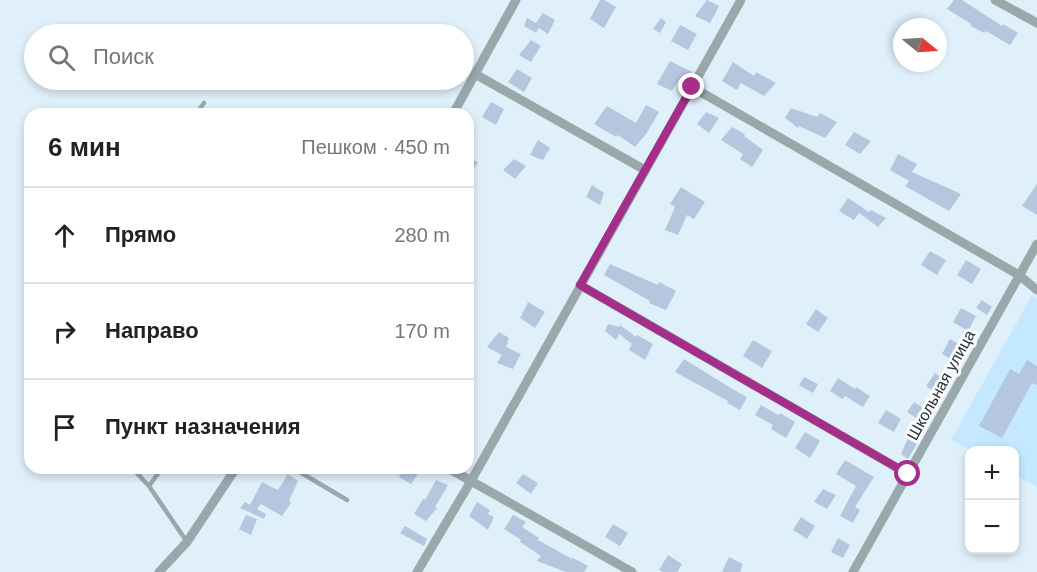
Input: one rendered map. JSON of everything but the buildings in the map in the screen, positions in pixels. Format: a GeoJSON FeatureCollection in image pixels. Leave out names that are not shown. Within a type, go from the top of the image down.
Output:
{"type":"FeatureCollection","features":[{"type":"Feature","properties":{"kind":"street"},"geometry":{"type":"LineString","coordinates":[[516,0],[475,74],[645,170]]}},
{"type":"Feature","properties":{"kind":"street"},"geometry":{"type":"LineString","coordinates":[[417,572],[471,481],[741,0]]}},
{"type":"Feature","properties":{"kind":"street"},"geometry":{"type":"LineString","coordinates":[[995,0],[1037,23]]}},
{"type":"Feature","properties":{"kind":"street"},"geometry":{"type":"LineString","coordinates":[[692,87],[1019,275],[1037,290]]}},
{"type":"Feature","properties":{"kind":"street"},"geometry":{"type":"LineString","coordinates":[[456,108],[466,90]]}},
{"type":"Feature","properties":{"kind":"street","name":"Школьная улица"},"geometry":{"type":"LineString","coordinates":[[853,572],[1037,244]]}},
{"type":"Feature","properties":{"kind":"street"},"geometry":{"type":"LineString","coordinates":[[580,285],[908,474]]}},
{"type":"Feature","properties":{"kind":"street"},"geometry":{"type":"LineString","coordinates":[[159,572],[187,542],[232,474]]}},
{"type":"Feature","properties":{"kind":"street"},"geometry":{"type":"LineString","coordinates":[[459,474],[632,572]]}},
{"type":"Feature","properties":{"kind":"lane"},"geometry":{"type":"LineString","coordinates":[[200,108],[204,103]]}},
{"type":"Feature","properties":{"kind":"lane"},"geometry":{"type":"LineString","coordinates":[[138,474],[149,486],[187,542]]}},
{"type":"Feature","properties":{"kind":"lane"},"geometry":{"type":"LineString","coordinates":[[149,486],[158,474]]}},
{"type":"Feature","properties":{"kind":"lane"},"geometry":{"type":"LineString","coordinates":[[303,474],[347,500]]}},
{"type":"Feature","properties":{"kind":"shaded area"},"geometry":{"type":"Polygon","coordinates":[[[1032,295],[1037,300],[1037,487],[1019,477],[1019,446],[965,447],[951,440],[1032,295]]]}},
{"type":"Feature","properties":{"kind":"route"},"geometry":{"type":"LineString","coordinates":[[692,87],[580,285],[908,474]]}}]}
